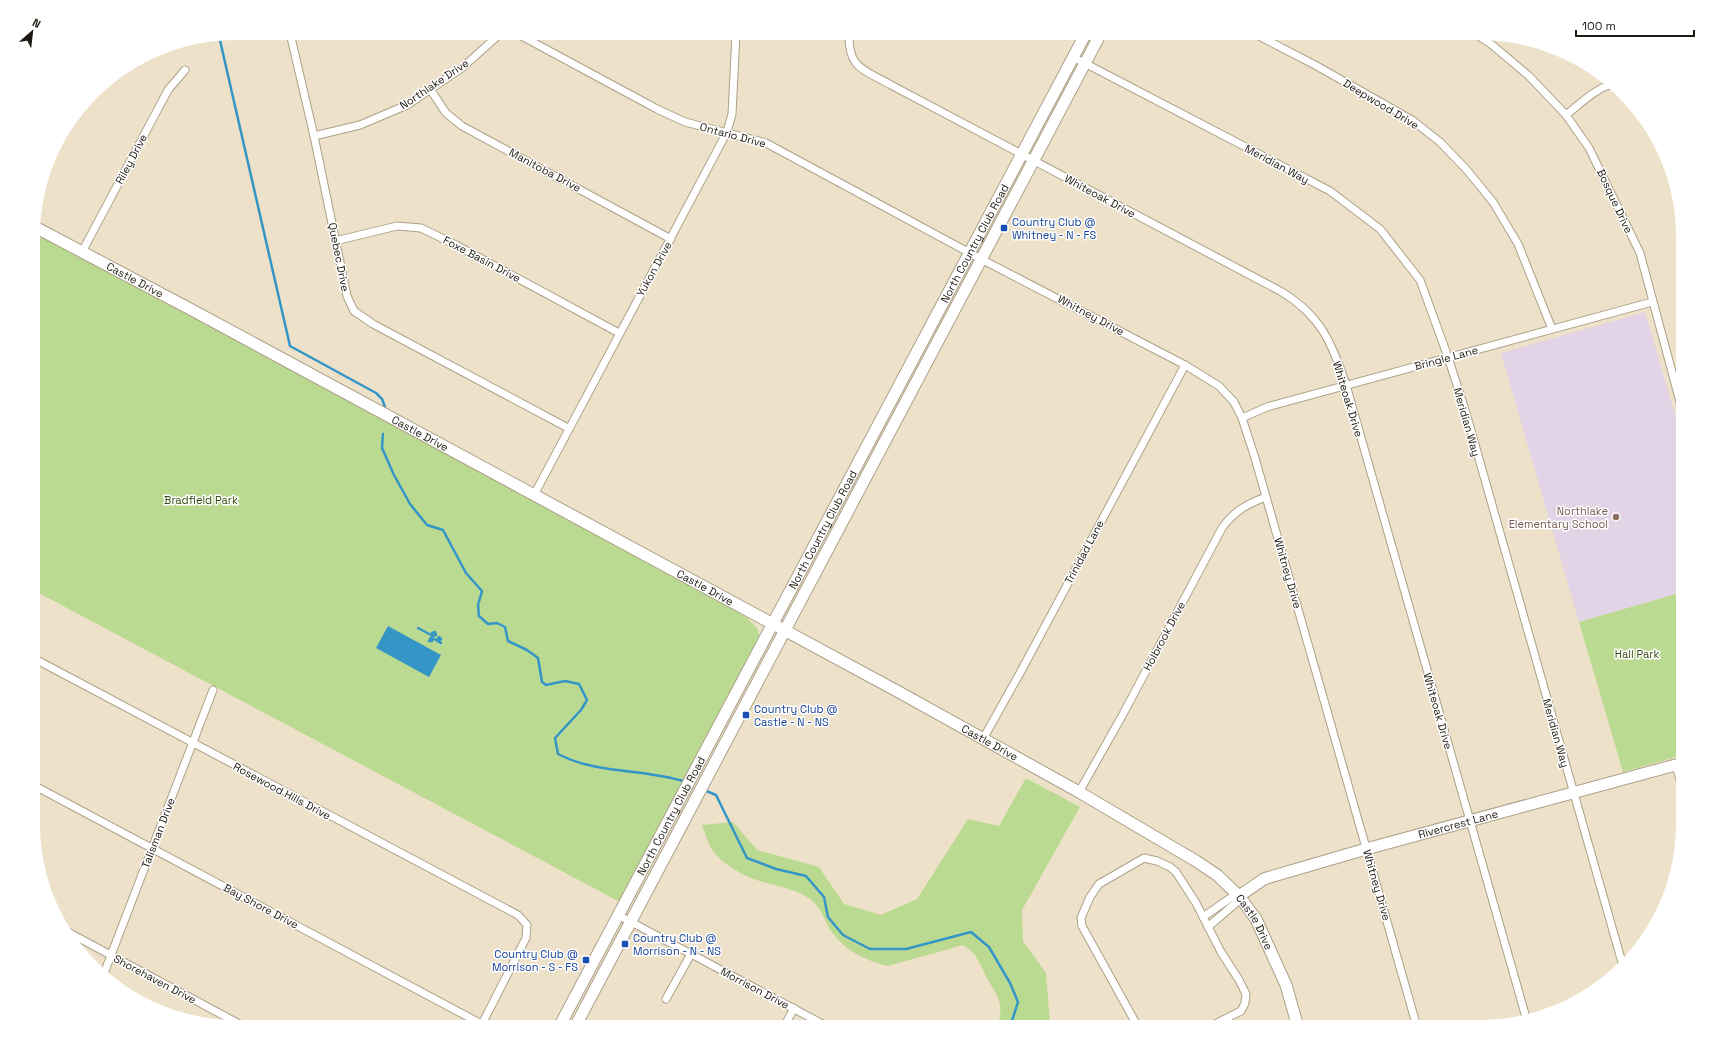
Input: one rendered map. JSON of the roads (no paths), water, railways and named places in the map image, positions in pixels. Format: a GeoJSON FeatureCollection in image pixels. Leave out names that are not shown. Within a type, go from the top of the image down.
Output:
{"type":"FeatureCollection","features":[{"type":"Feature","properties":{"kind":"main road","name":"North Country Club Road"},"geometry":{"type":"LineString","coordinates":[[563,1020],[1082,40]]}},
{"type":"Feature","properties":{"kind":"main road","name":"North Country Club Road"},"geometry":{"type":"LineString","coordinates":[[579,1020],[1097,40]]}},
{"type":"Feature","properties":{"kind":"main road","name":"Castle Drive"},"geometry":{"type":"LineString","coordinates":[[40,230],[785,630],[1079,792],[1196,861],[1217,875],[1239,896],[1256,919],[1286,985],[1296,1020]]}},
{"type":"Feature","properties":{"kind":"main road"},"geometry":{"type":"LineString","coordinates":[[867,446],[879,452]]}},
{"type":"Feature","properties":{"kind":"main road","name":"Rivercrest Lane"},"geometry":{"type":"LineString","coordinates":[[1239,896],[1264,879],[1366,848],[1572,794],[1676,765]]}},
{"type":"Feature","properties":{"kind":"main road"},"geometry":{"type":"LineString","coordinates":[[656,842],[669,849]]}},
{"type":"Feature","properties":{"kind":"street","name":"Quebec Drive"},"geometry":{"type":"LineString","coordinates":[[292,40],[314,136],[347,296],[354,311],[373,324],[568,428]]}},
{"type":"Feature","properties":{"kind":"street","name":"Northlake Drive"},"geometry":{"type":"LineString","coordinates":[[314,136],[360,125],[407,105],[463,67],[493,40]]}},
{"type":"Feature","properties":{"kind":"street","name":"Ontario Drive"},"geometry":{"type":"LineString","coordinates":[[529,40],[657,109],[685,122],[766,143],[981,259]]}},
{"type":"Feature","properties":{"kind":"street","name":"Yukon Drive"},"geometry":{"type":"LineString","coordinates":[[534,494],[727,132],[732,114],[736,40]]}},
{"type":"Feature","properties":{"kind":"street","name":"Whiteoak Drive"},"geometry":{"type":"LineString","coordinates":[[849,40],[849,48],[853,60],[858,66],[890,85],[1275,288],[1299,303],[1307,310],[1324,331],[1346,385],[1525,1014]]}},
{"type":"Feature","properties":{"kind":"street","name":"Deepwood Drive"},"geometry":{"type":"LineString","coordinates":[[1267,40],[1315,65],[1412,120],[1440,142],[1466,169],[1493,202],[1518,244],[1552,329]]}},
{"type":"Feature","properties":{"kind":"street","name":"Bosque Drive"},"geometry":{"type":"LineString","coordinates":[[1485,40],[1529,76],[1566,115],[1590,148],[1640,253],[1676,388]]}},
{"type":"Feature","properties":{"kind":"street","name":"Meridian Way"},"geometry":{"type":"LineString","coordinates":[[1073,58],[1330,191],[1380,229],[1420,280],[1448,357],[1572,794],[1621,960]]}},
{"type":"Feature","properties":{"kind":"street","name":"Riley Drive"},"geometry":{"type":"LineString","coordinates":[[82,252],[168,90],[185,70]]}},
{"type":"Feature","properties":{"kind":"street"},"geometry":{"type":"LineString","coordinates":[[1566,115],[1605,86]]}},
{"type":"Feature","properties":{"kind":"street","name":"Manitoba Drive"},"geometry":{"type":"LineString","coordinates":[[430,89],[446,113],[462,126],[671,239]]}},
{"type":"Feature","properties":{"kind":"street","name":"Foxe Basin Drive"},"geometry":{"type":"LineString","coordinates":[[336,241],[397,226],[421,228],[456,245],[619,333]]}},
{"type":"Feature","properties":{"kind":"street","name":"Whitney Drive"},"geometry":{"type":"LineString","coordinates":[[981,259],[1185,365],[1219,386],[1234,402],[1242,418],[1266,497],[1415,1020]]}},
{"type":"Feature","properties":{"kind":"street","name":"Bringle Lane"},"geometry":{"type":"LineString","coordinates":[[1242,418],[1267,407],[1652,302]]}},
{"type":"Feature","properties":{"kind":"street","name":"Trinidad Lane"},"geometry":{"type":"LineString","coordinates":[[983,739],[1185,365]]}},
{"type":"Feature","properties":{"kind":"street","name":"Holbrook Drive"},"geometry":{"type":"LineString","coordinates":[[1079,792],[1122,716],[1222,528],[1231,516],[1240,508],[1266,497]]}},
{"type":"Feature","properties":{"kind":"street","name":"Rosewood Hills Drive"},"geometry":{"type":"LineString","coordinates":[[40,662],[192,744],[506,908],[518,916],[527,925],[526,938],[487,1020]]}},
{"type":"Feature","properties":{"kind":"street","name":"Talisman Drive"},"geometry":{"type":"LineString","coordinates":[[105,970],[213,690]]}},
{"type":"Feature","properties":{"kind":"street","name":"Bay Shore Drive"},"geometry":{"type":"LineString","coordinates":[[40,789],[473,1020]]}},
{"type":"Feature","properties":{"kind":"street"},"geometry":{"type":"LineString","coordinates":[[1134,1020],[1082,926],[1081,918],[1090,896],[1099,884],[1144,858],[1157,861],[1170,867],[1176,872],[1246,994],[1241,1011],[1223,1020]]}},
{"type":"Feature","properties":{"kind":"street"},"geometry":{"type":"LineString","coordinates":[[1202,916],[1232,897],[1239,896],[1237,902],[1208,927]]}},
{"type":"Feature","properties":{"kind":"street","name":"Morrison Drive"},"geometry":{"type":"LineString","coordinates":[[618,915],[815,1020]]}},
{"type":"Feature","properties":{"kind":"street","name":"Shorehaven Drive"},"geometry":{"type":"LineString","coordinates":[[76,937],[233,1020]]}},
{"type":"Feature","properties":{"kind":"street"},"geometry":{"type":"LineString","coordinates":[[666,998],[691,954]]}},
{"type":"Feature","properties":{"kind":"street"},"geometry":{"type":"LineString","coordinates":[[788,1020],[794,1008]]}},
{"type":"Feature","properties":{"kind":"water"},"geometry":{"type":"Polygon","coordinates":[[[388,626],[441,655],[429,677],[376,648],[388,626]]]}},
{"type":"Feature","properties":{"kind":"waterway"},"geometry":{"type":"LineString","coordinates":[[220,40],[290,346],[376,393],[382,399],[385,407]]}},
{"type":"Feature","properties":{"kind":"waterway"},"geometry":{"type":"LineString","coordinates":[[383,434],[382,448],[394,475],[410,504],[427,525],[443,530],[466,573],[482,591],[478,605],[479,616],[488,624],[497,623],[505,627],[508,641],[527,650],[538,658],[542,682],[546,685],[565,681],[579,684],[587,700],[581,710],[555,738],[558,754],[573,761],[589,765],[654,775],[686,782]]}},
{"type":"Feature","properties":{"kind":"waterway"},"geometry":{"type":"LineString","coordinates":[[418,628],[431,635],[433,636],[436,635],[435,632],[432,633],[432,635],[432,636],[432,638],[432,641],[429,641],[431,638],[432,638],[433,638],[437,641],[439,641],[441,639],[439,637],[437,641],[441,643]]}},
{"type":"Feature","properties":{"kind":"waterway"},"geometry":{"type":"LineString","coordinates":[[704,790],[716,795],[747,858],[776,869],[806,876],[824,897],[828,917],[843,935],[870,949],[906,949],[971,932],[989,947],[1010,983],[1018,1002],[1012,1020]]}},
{"type":"Feature","properties":{"kind":"place","name":"Country Club @ Whitney - N - FS"},"geometry":{"type":"Point","coordinates":[1004,228]}},
{"type":"Feature","properties":{"kind":"place","name":"Northlake Elementary School"},"geometry":{"type":"Point","coordinates":[1616,517]}},
{"type":"Feature","properties":{"kind":"place","name":"Country Club @ Castle - N - NS"},"geometry":{"type":"Point","coordinates":[746,715]}},
{"type":"Feature","properties":{"kind":"place","name":"Country Club @ Morrison - N - NS"},"geometry":{"type":"Point","coordinates":[625,944]}},
{"type":"Feature","properties":{"kind":"place","name":"Country Club @ Morrison - S - FS"},"geometry":{"type":"Point","coordinates":[586,960]}},
{"type":"Feature","properties":{"kind":"park label","name":"Bradfield Park"},"geometry":{"type":"Point","coordinates":[201,500]}},
{"type":"Feature","properties":{"kind":"park label","name":"Hall Park"},"geometry":{"type":"Point","coordinates":[1637,654]}}]}
